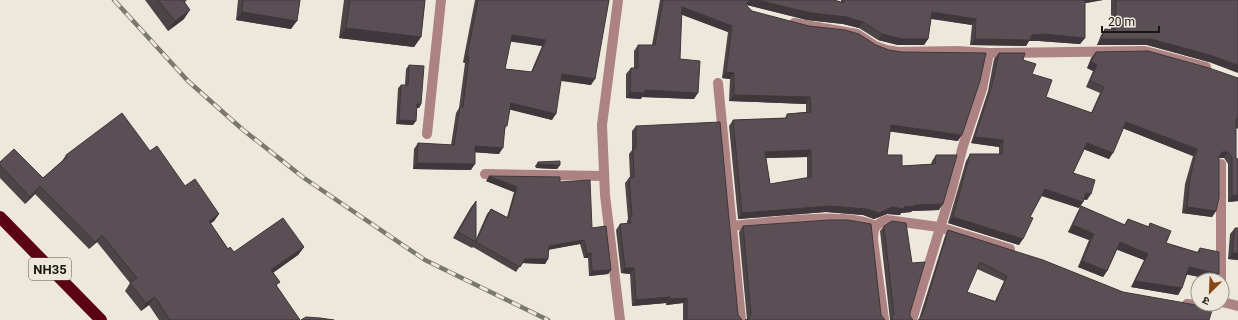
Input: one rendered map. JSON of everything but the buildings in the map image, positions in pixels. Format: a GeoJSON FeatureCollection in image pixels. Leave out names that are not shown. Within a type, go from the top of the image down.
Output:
{"type":"FeatureCollection","features":[{"type":"Feature","properties":{"kind":"highway","name":"NH35"},"geometry":{"type":"LineString","coordinates":[[0,217],[101,320]]}},
{"type":"Feature","properties":{"kind":"street"},"geometry":{"type":"LineString","coordinates":[[426,134],[441,0]]}},
{"type":"Feature","properties":{"kind":"street"},"geometry":{"type":"LineString","coordinates":[[618,0],[602,125],[605,195],[620,320]]}},
{"type":"Feature","properties":{"kind":"street"},"geometry":{"type":"LineString","coordinates":[[784,20],[806,26],[842,30],[857,34],[876,46],[886,50],[898,52],[957,51],[989,54],[1145,51],[1214,70]]}},
{"type":"Feature","properties":{"kind":"street"},"geometry":{"type":"LineString","coordinates":[[912,320],[939,226],[982,89],[989,54]]}},
{"type":"Feature","properties":{"kind":"street"},"geometry":{"type":"LineString","coordinates":[[718,83],[741,320]]}},
{"type":"Feature","properties":{"kind":"street"},"geometry":{"type":"LineString","coordinates":[[1221,164],[1222,272]]}},
{"type":"Feature","properties":{"kind":"street"},"geometry":{"type":"LineString","coordinates":[[484,174],[604,176]]}},
{"type":"Feature","properties":{"kind":"street"},"geometry":{"type":"LineString","coordinates":[[731,226],[803,220],[850,219],[867,222],[875,226]]}},
{"type":"Feature","properties":{"kind":"street"},"geometry":{"type":"LineString","coordinates":[[884,320],[873,240],[873,230],[875,226],[887,220],[939,226],[1019,252]]}},
{"type":"Feature","properties":{"kind":"street"},"geometry":{"type":"LineString","coordinates":[[1176,302],[1190,304]]}},
{"type":"Feature","properties":{"kind":"railway"},"geometry":{"type":"LineString","coordinates":[[114,0],[188,81],[242,129],[304,178],[425,260],[548,320]]}}]}
